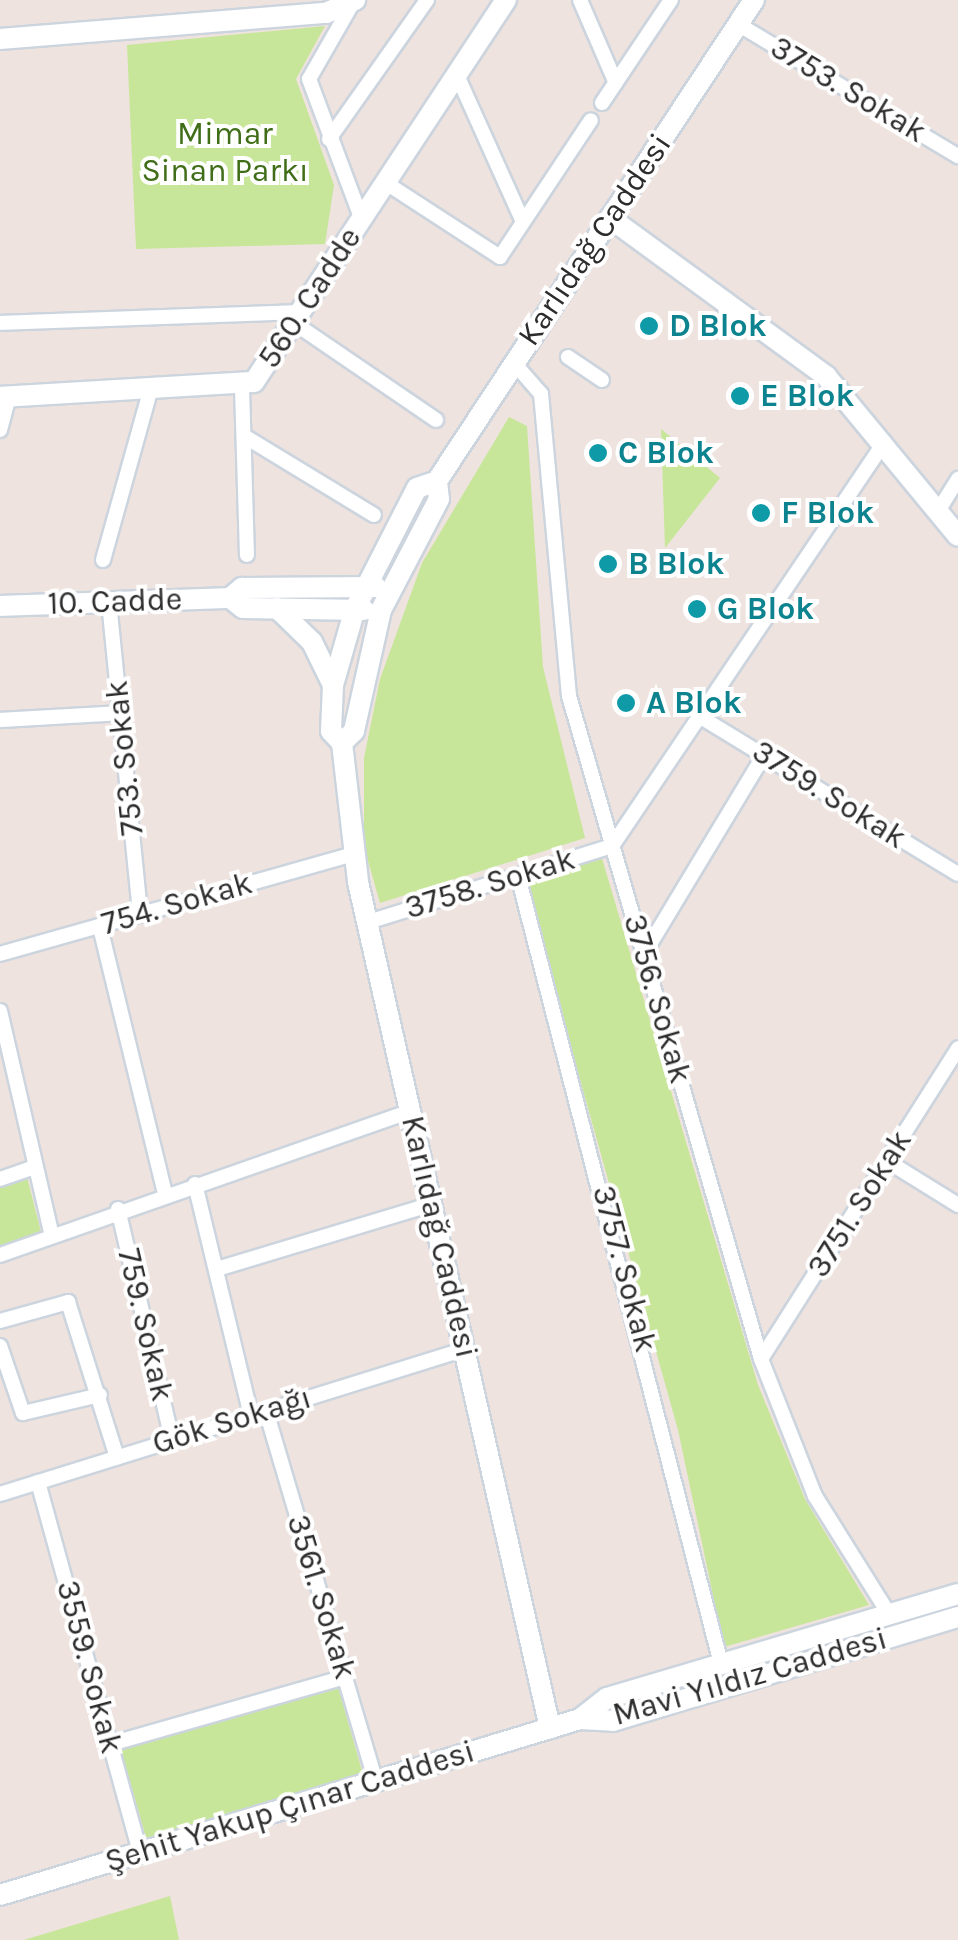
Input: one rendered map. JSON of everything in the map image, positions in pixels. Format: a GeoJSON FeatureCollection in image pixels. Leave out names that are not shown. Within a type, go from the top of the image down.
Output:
{"type":"FeatureCollection","features":[{"type":"Feature","properties":{"kind":"main road","name":"560. Cadde"},"geometry":{"type":"LineString","coordinates":[[5,397],[242,388],[298,318],[506,0]]}},
{"type":"Feature","properties":{"kind":"main road","name":"Karlıdağ Caddesi"},"geometry":{"type":"LineString","coordinates":[[342,743],[354,731],[382,610],[438,499],[437,481],[754,0]]}},
{"type":"Feature","properties":{"kind":"main road"},"geometry":{"type":"LineString","coordinates":[[0,38],[241,22],[353,2]]}},
{"type":"Feature","properties":{"kind":"main road"},"geometry":{"type":"LineString","coordinates":[[610,218],[826,376],[958,536]]}},
{"type":"Feature","properties":{"kind":"main road","name":"Karlıdağ Caddesi"},"geometry":{"type":"LineString","coordinates":[[437,481],[417,488],[364,588],[333,685],[331,731],[342,743],[353,854],[550,1728]]}},
{"type":"Feature","properties":{"kind":"main road","name":"10. Cadde"},"geometry":{"type":"LineString","coordinates":[[230,598],[242,588],[392,587]]}},
{"type":"Feature","properties":{"kind":"main road","name":"10. Cadde"},"geometry":{"type":"LineString","coordinates":[[0,606],[230,598],[278,608],[382,610]]}},
{"type":"Feature","properties":{"kind":"main road"},"geometry":{"type":"LineString","coordinates":[[278,608],[312,642],[333,685]]}},
{"type":"Feature","properties":{"kind":"main road","name":"Mavi Yıldız Caddesi"},"geometry":{"type":"LineString","coordinates":[[580,1719],[606,1698],[958,1594]]}},
{"type":"Feature","properties":{"kind":"main road","name":"Mavi Yıldız Caddesi"},"geometry":{"type":"LineString","coordinates":[[580,1719],[613,1722],[958,1618]]}},
{"type":"Feature","properties":{"kind":"main road","name":"Şehit Yakup Çınar Caddesi"},"geometry":{"type":"LineString","coordinates":[[0,1895],[580,1719]]}},
{"type":"Feature","properties":{"kind":"street"},"geometry":{"type":"LineString","coordinates":[[329,138],[426,0]]}},
{"type":"Feature","properties":{"kind":"street"},"geometry":{"type":"LineString","coordinates":[[580,0],[616,83]]}},
{"type":"Feature","properties":{"kind":"street"},"geometry":{"type":"LineString","coordinates":[[602,103],[671,0]]}},
{"type":"Feature","properties":{"kind":"street"},"geometry":{"type":"LineString","coordinates":[[353,2],[308,79],[362,220]]}},
{"type":"Feature","properties":{"kind":"street","name":"3753. Sokak"},"geometry":{"type":"LineString","coordinates":[[738,24],[958,156]]}},
{"type":"Feature","properties":{"kind":"street"},"geometry":{"type":"LineString","coordinates":[[457,75],[523,222]]}},
{"type":"Feature","properties":{"kind":"street"},"geometry":{"type":"LineString","coordinates":[[386,184],[500,258],[591,120]]}},
{"type":"Feature","properties":{"kind":"street"},"geometry":{"type":"LineString","coordinates":[[0,323],[298,318],[436,420]]}},
{"type":"Feature","properties":{"kind":"street"},"geometry":{"type":"LineString","coordinates":[[568,357],[602,380]]}},
{"type":"Feature","properties":{"kind":"street","name":"3756. Sokak"},"geometry":{"type":"LineString","coordinates":[[514,363],[541,394],[569,696],[761,1359],[816,1496],[890,1614]]}},
{"type":"Feature","properties":{"kind":"street"},"geometry":{"type":"LineString","coordinates":[[242,388],[247,555]]}},
{"type":"Feature","properties":{"kind":"street"},"geometry":{"type":"LineString","coordinates":[[103,560],[150,392]]}},
{"type":"Feature","properties":{"kind":"street"},"geometry":{"type":"LineString","coordinates":[[0,430],[5,397]]}},
{"type":"Feature","properties":{"kind":"street"},"geometry":{"type":"LineString","coordinates":[[244,436],[374,515]]}},
{"type":"Feature","properties":{"kind":"street"},"geometry":{"type":"LineString","coordinates":[[612,846],[884,442]]}},
{"type":"Feature","properties":{"kind":"street"},"geometry":{"type":"LineString","coordinates":[[938,511],[958,479]]}},
{"type":"Feature","properties":{"kind":"street","name":"753. Sokak"},"geometry":{"type":"LineString","coordinates":[[109,602],[140,914]]}},
{"type":"Feature","properties":{"kind":"street"},"geometry":{"type":"LineString","coordinates":[[0,720],[120,713]]}},
{"type":"Feature","properties":{"kind":"street","name":"3759. Sokak"},"geometry":{"type":"LineString","coordinates":[[699,716],[958,874]]}},
{"type":"Feature","properties":{"kind":"street"},"geometry":{"type":"LineString","coordinates":[[644,954],[764,755]]}},
{"type":"Feature","properties":{"kind":"street","name":"3758. Sokak"},"geometry":{"type":"LineString","coordinates":[[368,922],[612,846]]}},
{"type":"Feature","properties":{"kind":"street","name":"754. Sokak"},"geometry":{"type":"LineString","coordinates":[[0,954],[353,854]]}},
{"type":"Feature","properties":{"kind":"street","name":"3757. Sokak"},"geometry":{"type":"LineString","coordinates":[[518,876],[721,1664]]}},
{"type":"Feature","properties":{"kind":"street"},"geometry":{"type":"LineString","coordinates":[[100,927],[165,1194]]}},
{"type":"Feature","properties":{"kind":"street"},"geometry":{"type":"LineString","coordinates":[[0,1011],[52,1236]]}},
{"type":"Feature","properties":{"kind":"street","name":"3751. Sokak"},"geometry":{"type":"LineString","coordinates":[[761,1359],[958,1048]]}},
{"type":"Feature","properties":{"kind":"street"},"geometry":{"type":"LineString","coordinates":[[0,1255],[118,1209],[411,1112]]}},
{"type":"Feature","properties":{"kind":"street"},"geometry":{"type":"LineString","coordinates":[[887,1161],[958,1205]]}},
{"type":"Feature","properties":{"kind":"street"},"geometry":{"type":"LineString","coordinates":[[0,1179],[35,1167]]}},
{"type":"Feature","properties":{"kind":"street","name":"3561. Sokak"},"geometry":{"type":"LineString","coordinates":[[195,1184],[258,1413],[376,1782]]}},
{"type":"Feature","properties":{"kind":"street"},"geometry":{"type":"LineString","coordinates":[[217,1269],[432,1204]]}},
{"type":"Feature","properties":{"kind":"street","name":"759. Sokak"},"geometry":{"type":"LineString","coordinates":[[118,1209],[172,1440]]}},
{"type":"Feature","properties":{"kind":"street"},"geometry":{"type":"LineString","coordinates":[[0,1320],[68,1302],[117,1457]]}},
{"type":"Feature","properties":{"kind":"street"},"geometry":{"type":"LineString","coordinates":[[0,1346],[23,1413],[100,1395]]}},
{"type":"Feature","properties":{"kind":"street","name":"Gök Sokağı"},"geometry":{"type":"LineString","coordinates":[[0,1494],[464,1349]]}},
{"type":"Feature","properties":{"kind":"street","name":"3559. Sokak"},"geometry":{"type":"LineString","coordinates":[[38,1482],[140,1852]]}},
{"type":"Feature","properties":{"kind":"street"},"geometry":{"type":"LineString","coordinates":[[110,1744],[345,1676]]}},
{"type":"Feature","properties":{"kind":"green space","name":"Mimar Sinan Parkı"},"geometry":{"type":"Polygon","coordinates":[[[325,26],[296,79],[334,185],[325,244],[136,249],[127,45],[325,26]]]}},
{"type":"Feature","properties":{"kind":"green space"},"geometry":{"type":"Polygon","coordinates":[[[509,417],[527,426],[543,667],[585,838],[380,903],[364,847],[364,758],[380,679],[422,563],[509,417]]]}},
{"type":"Feature","properties":{"kind":"green space"},"geometry":{"type":"Polygon","coordinates":[[[661,429],[720,478],[665,548],[661,429]]]}},
{"type":"Feature","properties":{"kind":"green space"},"geometry":{"type":"Polygon","coordinates":[[[601,855],[758,1385],[805,1499],[869,1605],[724,1647],[678,1430],[524,879],[601,855]]]}},
{"type":"Feature","properties":{"kind":"green space"},"geometry":{"type":"Polygon","coordinates":[[[27,1177],[41,1232],[0,1250],[0,1186],[27,1177]]]}},
{"type":"Feature","properties":{"kind":"green space"},"geometry":{"type":"Polygon","coordinates":[[[338,1687],[364,1776],[146,1839],[121,1749],[338,1687]]]}},
{"type":"Feature","properties":{"kind":"green space"},"geometry":{"type":"Polygon","coordinates":[[[170,1896],[179,1940],[24,1940],[170,1896]]]}},
{"type":"Feature","properties":{"kind":"place","name":"D Blok"},"geometry":{"type":"Point","coordinates":[649,326]}},
{"type":"Feature","properties":{"kind":"place","name":"E Blok"},"geometry":{"type":"Point","coordinates":[740,396]}},
{"type":"Feature","properties":{"kind":"place","name":"C Blok"},"geometry":{"type":"Point","coordinates":[598,453]}},
{"type":"Feature","properties":{"kind":"place","name":"F Blok"},"geometry":{"type":"Point","coordinates":[761,513]}},
{"type":"Feature","properties":{"kind":"place","name":"B Blok"},"geometry":{"type":"Point","coordinates":[608,564]}},
{"type":"Feature","properties":{"kind":"place","name":"G Blok"},"geometry":{"type":"Point","coordinates":[697,609]}},
{"type":"Feature","properties":{"kind":"place","name":"A Blok"},"geometry":{"type":"Point","coordinates":[626,703]}}]}
